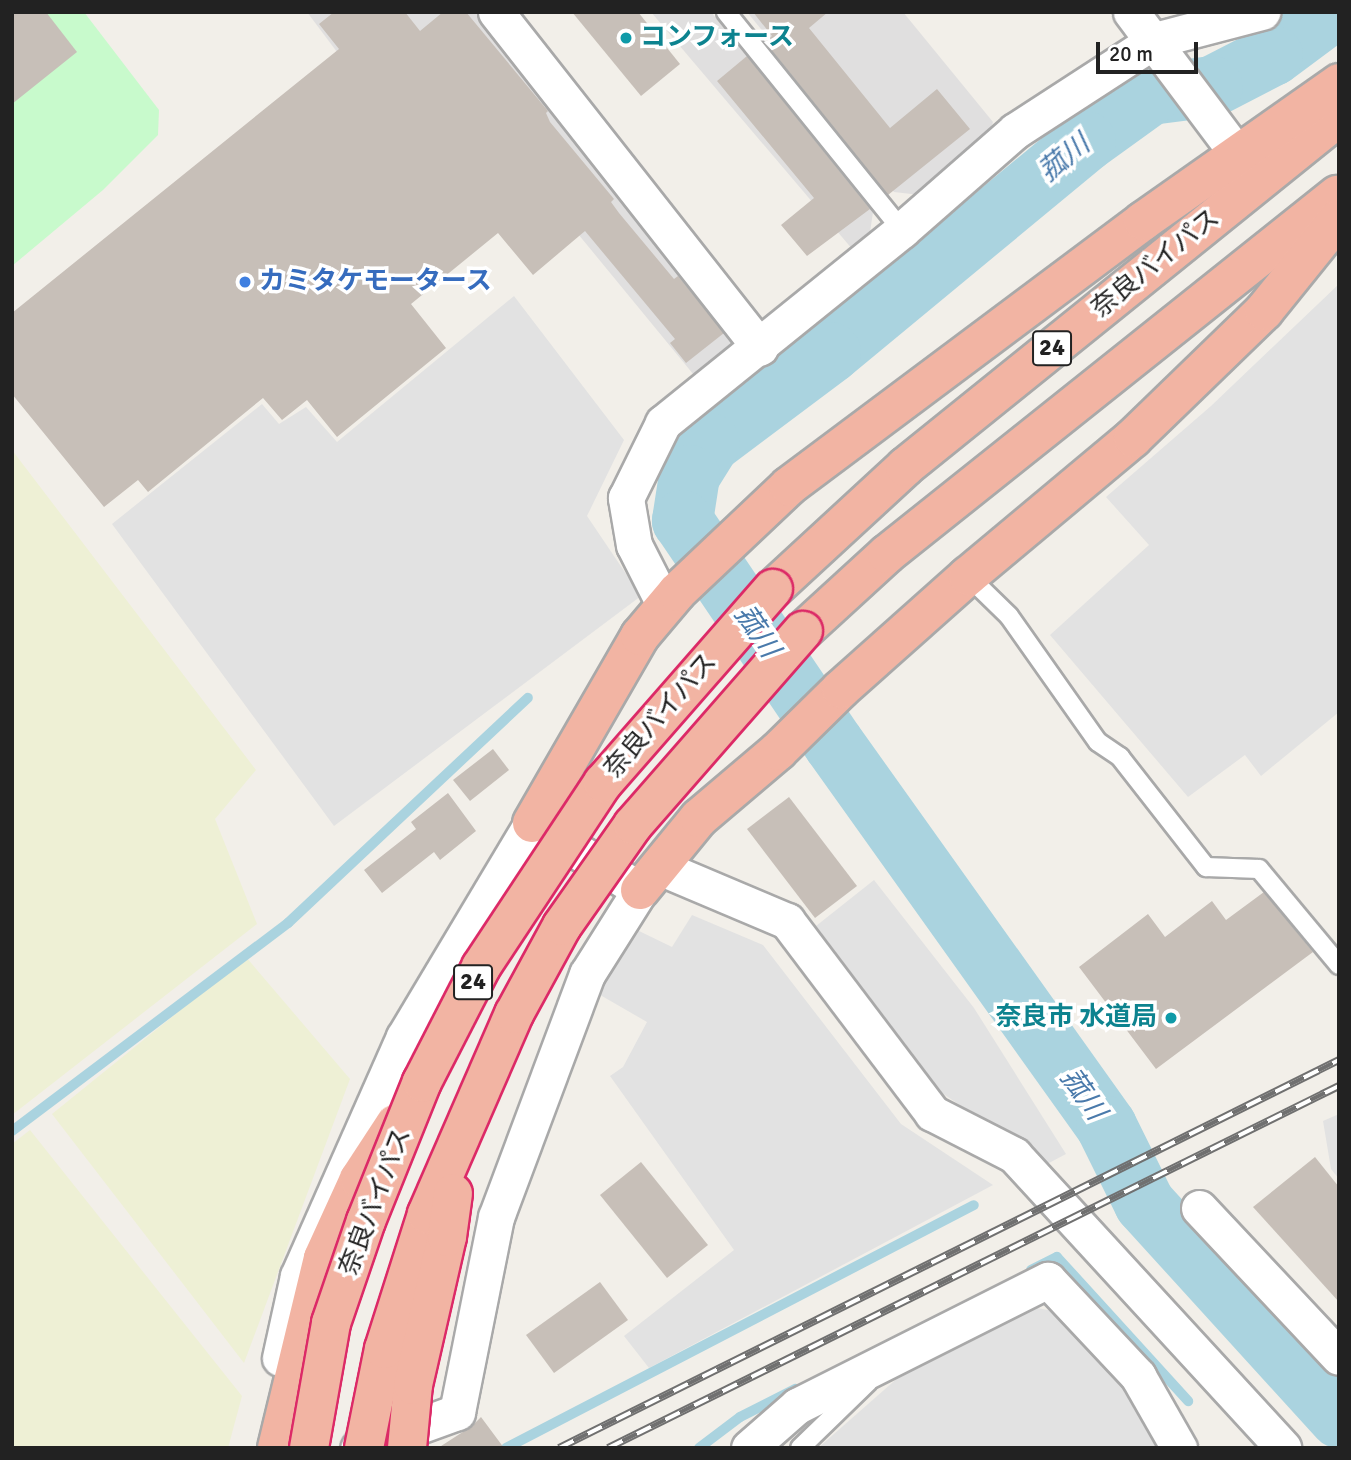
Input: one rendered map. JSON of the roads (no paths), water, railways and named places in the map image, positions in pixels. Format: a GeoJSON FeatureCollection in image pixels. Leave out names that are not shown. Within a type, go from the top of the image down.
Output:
{"type":"FeatureCollection","features":[{"type":"Feature","properties":{"kind":"highway"},"geometry":{"type":"LineString","coordinates":[[533,823],[626,658],[671,599],[789,486],[1143,221],[1339,83]]}},
{"type":"Feature","properties":{"kind":"highway","name":"奈良バイパス"},"geometry":{"type":"LineString","coordinates":[[309,1448],[331,1323],[366,1221],[422,1082],[481,967],[603,783],[773,589],[905,467],[1339,117]]}},
{"type":"Feature","properties":{"kind":"highway","name":"奈良バイパス"},"geometry":{"type":"LineString","coordinates":[[364,1448],[384,1349],[427,1214],[462,1129],[514,1014],[562,926],[633,825],[803,631],[887,554],[1339,194]]}},
{"type":"Feature","properties":{"kind":"highway"},"geometry":{"type":"LineString","coordinates":[[650,878],[699,817],[778,751],[841,689],[968,576],[1142,429],[1264,311],[1339,218]]}},
{"type":"Feature","properties":{"kind":"highway"},"geometry":{"type":"LineString","coordinates":[[277,1448],[323,1258],[359,1179],[422,1082]]}},
{"type":"Feature","properties":{"kind":"highway","name":"24"},"geometry":{"type":"LineString","coordinates":[[407,1448],[413,1385],[447,1237],[462,1129]]}},
{"type":"Feature","properties":{"kind":"street"},"geometry":{"type":"LineString","coordinates":[[496,12],[760,347]]}},
{"type":"Feature","properties":{"kind":"street"},"geometry":{"type":"LineString","coordinates":[[1131,12],[1155,40],[1238,155]]}},
{"type":"Feature","properties":{"kind":"street"},"geometry":{"type":"LineString","coordinates":[[671,599],[634,545],[626,498],[663,423],[902,230],[1015,131],[1155,40],[1262,12]]}},
{"type":"Feature","properties":{"kind":"street"},"geometry":{"type":"LineString","coordinates":[[260,1448],[298,1276],[404,1037],[533,823],[650,878],[787,921],[932,1113],[1014,1155],[1283,1448]]}},
{"type":"Feature","properties":{"kind":"street"},"geometry":{"type":"LineString","coordinates":[[358,1448],[457,1412],[496,1217],[587,974],[650,878]]}},
{"type":"Feature","properties":{"kind":"street"},"geometry":{"type":"LineString","coordinates":[[1199,1208],[1339,1357]]}},
{"type":"Feature","properties":{"kind":"street"},"geometry":{"type":"LineString","coordinates":[[749,1448],[797,1406],[1048,1280],[1138,1376],[1179,1448]]}},
{"type":"Feature","properties":{"kind":"lane"},"geometry":{"type":"LineString","coordinates":[[726,12],[902,230]]}},
{"type":"Feature","properties":{"kind":"lane"},"geometry":{"type":"LineString","coordinates":[[968,576],[1009,615],[1098,742],[1120,757],[1206,867],[1259,869],[1339,965]]}},
{"type":"Feature","properties":{"kind":"lane"},"geometry":{"type":"LineString","coordinates":[[800,1448],[893,1357]]}},
{"type":"Feature","properties":{"kind":"waterway","name":"菰川"},"geometry":{"type":"LineString","coordinates":[[1330,12],[1272,55],[1212,86],[1150,94],[1085,141],[830,352],[709,443],[689,475],[682,520],[833,743],[1106,1126],[1144,1203],[1339,1417]]}},
{"type":"Feature","properties":{"kind":"waterway"},"geometry":{"type":"LineString","coordinates":[[12,1131],[288,923],[528,698]]}},
{"type":"Feature","properties":{"kind":"waterway"},"geometry":{"type":"LineString","coordinates":[[506,1448],[974,1205]]}},
{"type":"Feature","properties":{"kind":"waterway"},"geometry":{"type":"LineString","coordinates":[[1031,1270],[1057,1257],[1188,1401]]}},
{"type":"Feature","properties":{"kind":"waterway"},"geometry":{"type":"LineString","coordinates":[[699,1448],[740,1417],[795,1389]]}},
{"type":"Feature","properties":{"kind":"railway"},"geometry":{"type":"LineString","coordinates":[[559,1448],[1339,1060]]}},
{"type":"Feature","properties":{"kind":"railway"},"geometry":{"type":"LineString","coordinates":[[608,1448],[1339,1086]]}},
{"type":"Feature","properties":{"kind":"place","name":"コンフォース"},"geometry":{"type":"Point","coordinates":[626,38]}},
{"type":"Feature","properties":{"kind":"place","name":"カミタケモータース"},"geometry":{"type":"Point","coordinates":[245,282]}},
{"type":"Feature","properties":{"kind":"place","name":"奈良市 水道局"},"geometry":{"type":"Point","coordinates":[1171,1018]}}]}
